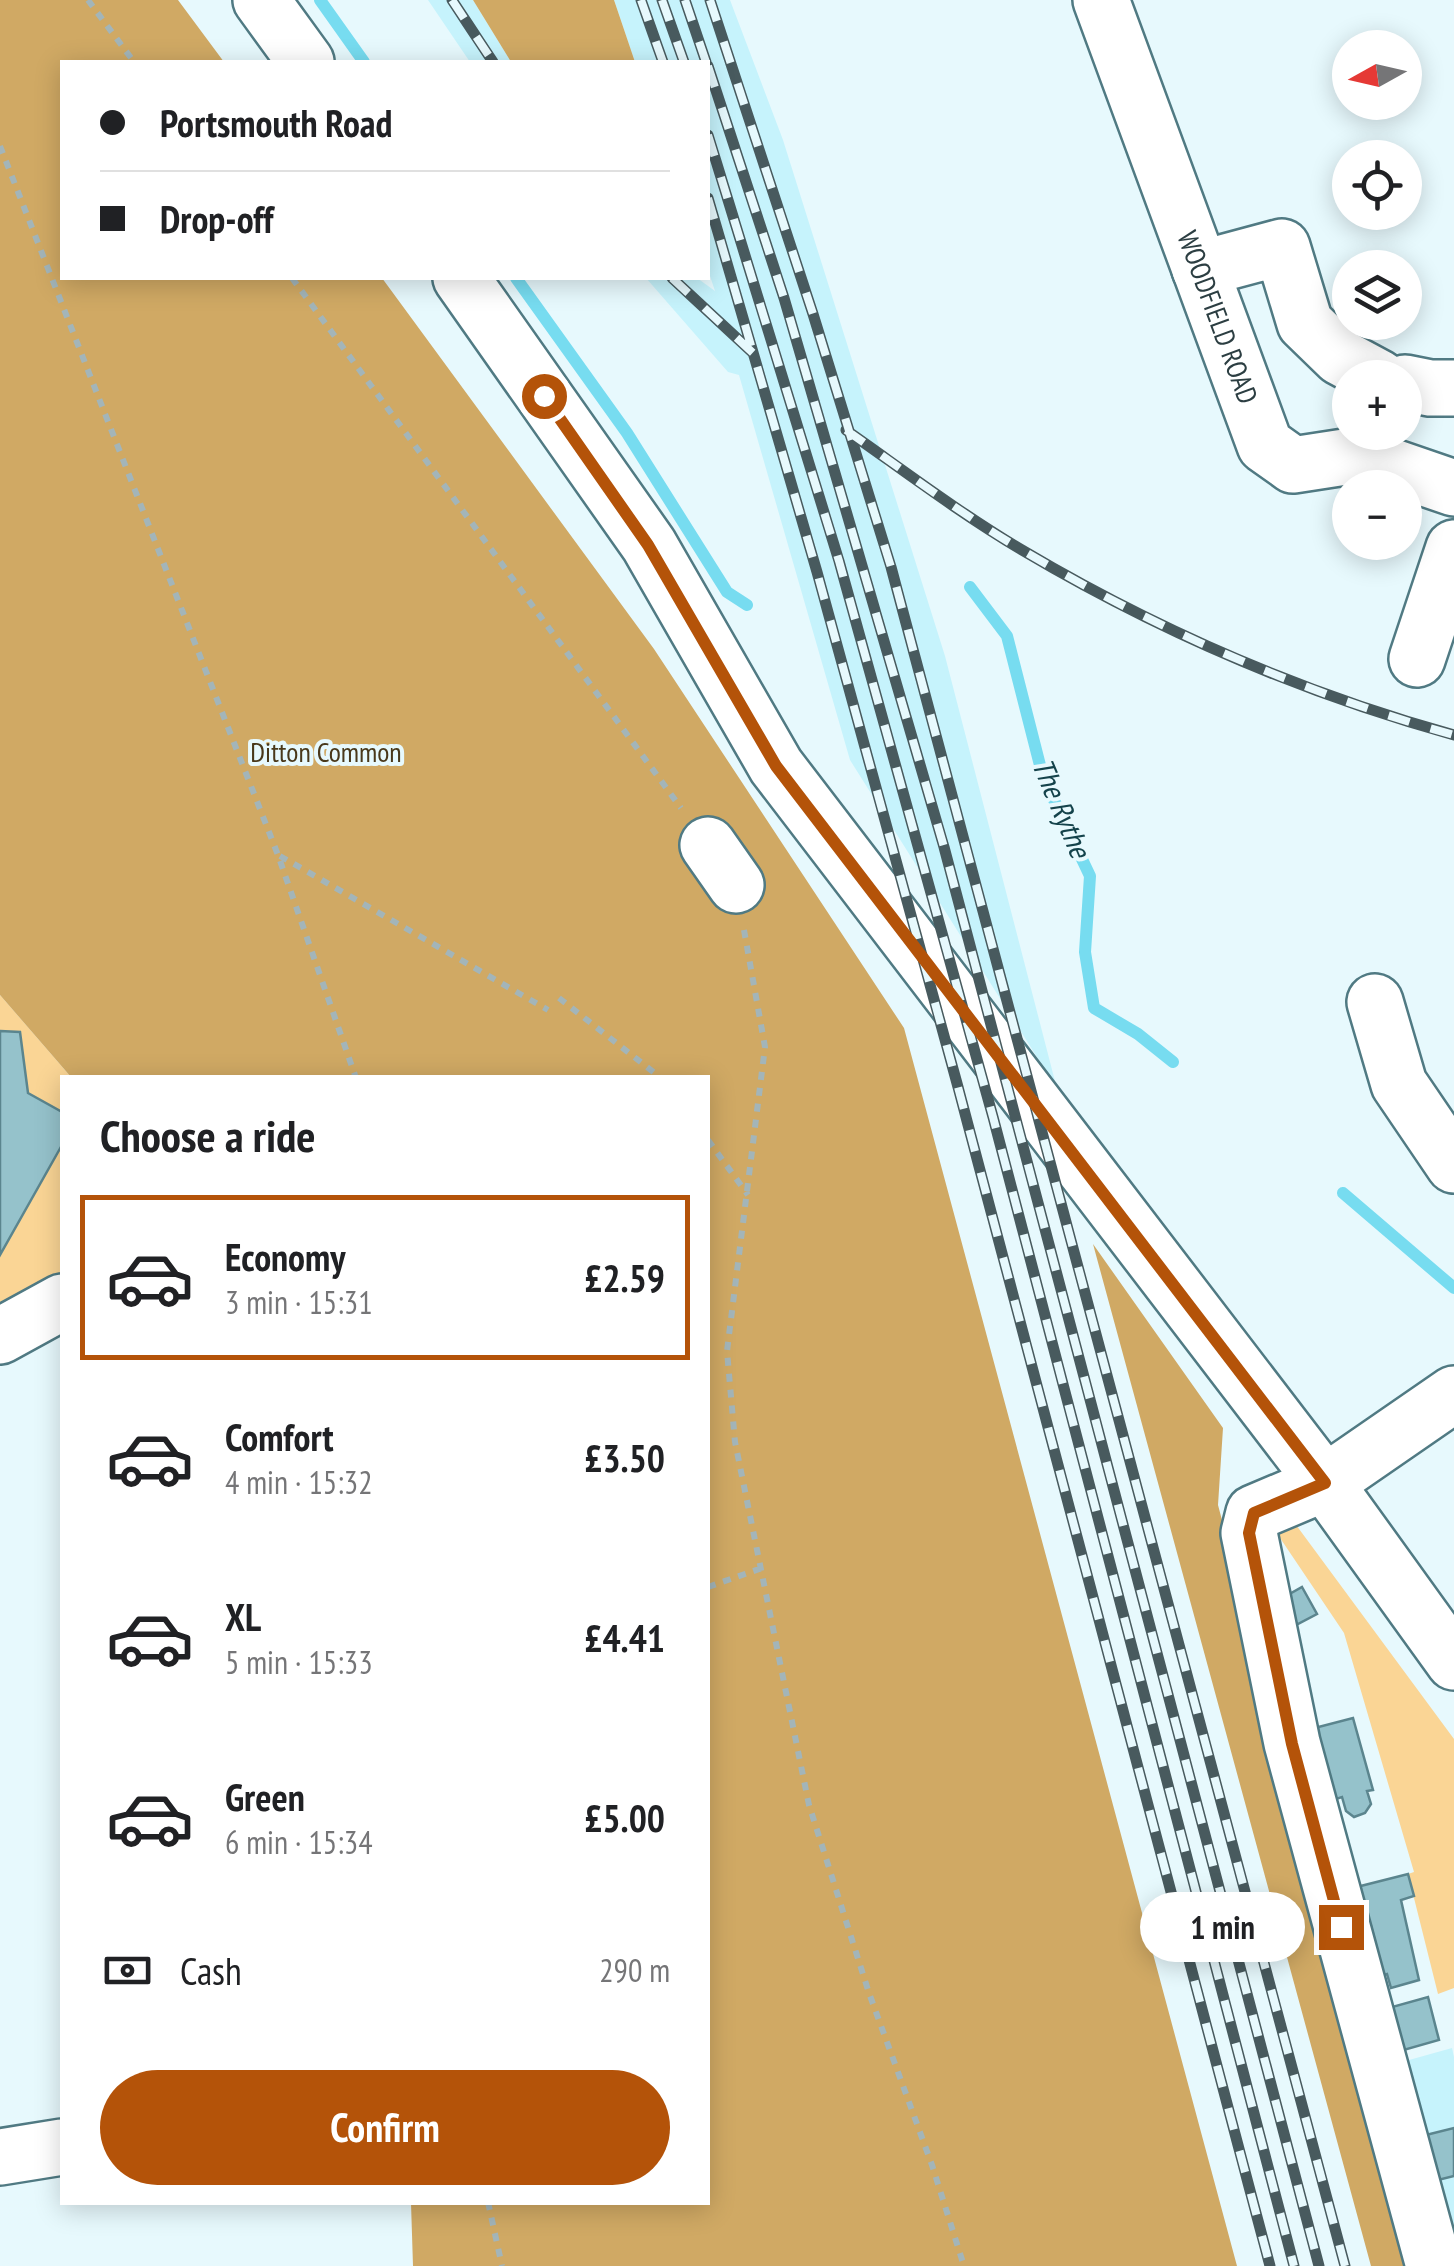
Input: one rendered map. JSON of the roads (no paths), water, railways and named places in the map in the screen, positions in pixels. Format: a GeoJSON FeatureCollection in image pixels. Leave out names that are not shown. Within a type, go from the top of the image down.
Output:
{"type":"FeatureCollection","features":[{"type":"Feature","properties":{"kind":"main road"},"geometry":{"type":"LineString","coordinates":[[261,0],[305,60]]}},
{"type":"Feature","properties":{"kind":"main road","name":"WOODFIELD ROAD"},"geometry":{"type":"LineString","coordinates":[[1101,0],[1265,445],[1293,465],[1358,455],[1454,488]]}},
{"type":"Feature","properties":{"kind":"main road"},"geometry":{"type":"LineString","coordinates":[[1200,269],[1282,246],[1305,323],[1346,360]]}},
{"type":"Feature","properties":{"kind":"main road"},"geometry":{"type":"LineString","coordinates":[[461,280],[648,545],[776,766],[1357,1462],[1454,1662]]}},
{"type":"Feature","properties":{"kind":"main road"},"geometry":{"type":"LineString","coordinates":[[1422,386],[1454,388]]}},
{"type":"Feature","properties":{"kind":"main road"},"geometry":{"type":"LineString","coordinates":[[1417,660],[1454,548]]}},
{"type":"Feature","properties":{"kind":"main road"},"geometry":{"type":"LineString","coordinates":[[1375,1002],[1399,1084],[1454,1165]]}},
{"type":"Feature","properties":{"kind":"main road"},"geometry":{"type":"LineString","coordinates":[[0,1336],[60,1303]]}},
{"type":"Feature","properties":{"kind":"main road"},"geometry":{"type":"LineString","coordinates":[[1434,2266],[1292,1744],[1250,1544],[1250,1522],[1254,1513],[1357,1462],[1454,1394]]}},
{"type":"Feature","properties":{"kind":"main road"},"geometry":{"type":"LineString","coordinates":[[0,2157],[60,2147]]}},
{"type":"Feature","properties":{"kind":"waterway","name":"The Rythe"},"geometry":{"type":"LineString","coordinates":[[320,0],[363,60]]}},
{"type":"Feature","properties":{"kind":"waterway","name":"The Rythe"},"geometry":{"type":"LineString","coordinates":[[517,280],[627,433],[727,592],[747,605]]}},
{"type":"Feature","properties":{"kind":"waterway","name":"The Rythe"},"geometry":{"type":"LineString","coordinates":[[970,587],[1007,636],[1043,777],[1090,876],[1085,952],[1094,1008],[1138,1034],[1173,1062]]}},
{"type":"Feature","properties":{"kind":"waterway","name":"The Rythe"},"geometry":{"type":"LineString","coordinates":[[1343,1193],[1454,1288]]}},
{"type":"Feature","properties":{"kind":"railway"},"geometry":{"type":"LineString","coordinates":[[452,0],[492,60]]}},
{"type":"Feature","properties":{"kind":"railway"},"geometry":{"type":"LineString","coordinates":[[641,0],[662,60]]}},
{"type":"Feature","properties":{"kind":"railway"},"geometry":{"type":"LineString","coordinates":[[662,0],[683,60]]}},
{"type":"Feature","properties":{"kind":"railway"},"geometry":{"type":"LineString","coordinates":[[685,0],[705,60]]}},
{"type":"Feature","properties":{"kind":"railway"},"geometry":{"type":"LineString","coordinates":[[710,0],[891,567],[1345,2266]]}},
{"type":"Feature","properties":{"kind":"railway"},"geometry":{"type":"LineString","coordinates":[[710,72],[784,298],[944,847],[1319,2266]]}},
{"type":"Feature","properties":{"kind":"railway"},"geometry":{"type":"LineString","coordinates":[[710,142],[839,561],[993,1117],[1294,2266]]}},
{"type":"Feature","properties":{"kind":"railway"},"geometry":{"type":"LineString","coordinates":[[710,205],[817,572],[958,1087],[1270,2266]]}},
{"type":"Feature","properties":{"kind":"railway"},"geometry":{"type":"LineString","coordinates":[[674,280],[753,353]]}},
{"type":"Feature","properties":{"kind":"railway"},"geometry":{"type":"LineString","coordinates":[[846,430],[999,536],[1125,607],[1287,679],[1454,735]]}},
{"type":"Feature","properties":{"kind":"park label","name":"Ditton Common"},"geometry":{"type":"Point","coordinates":[326,752]}}]}
